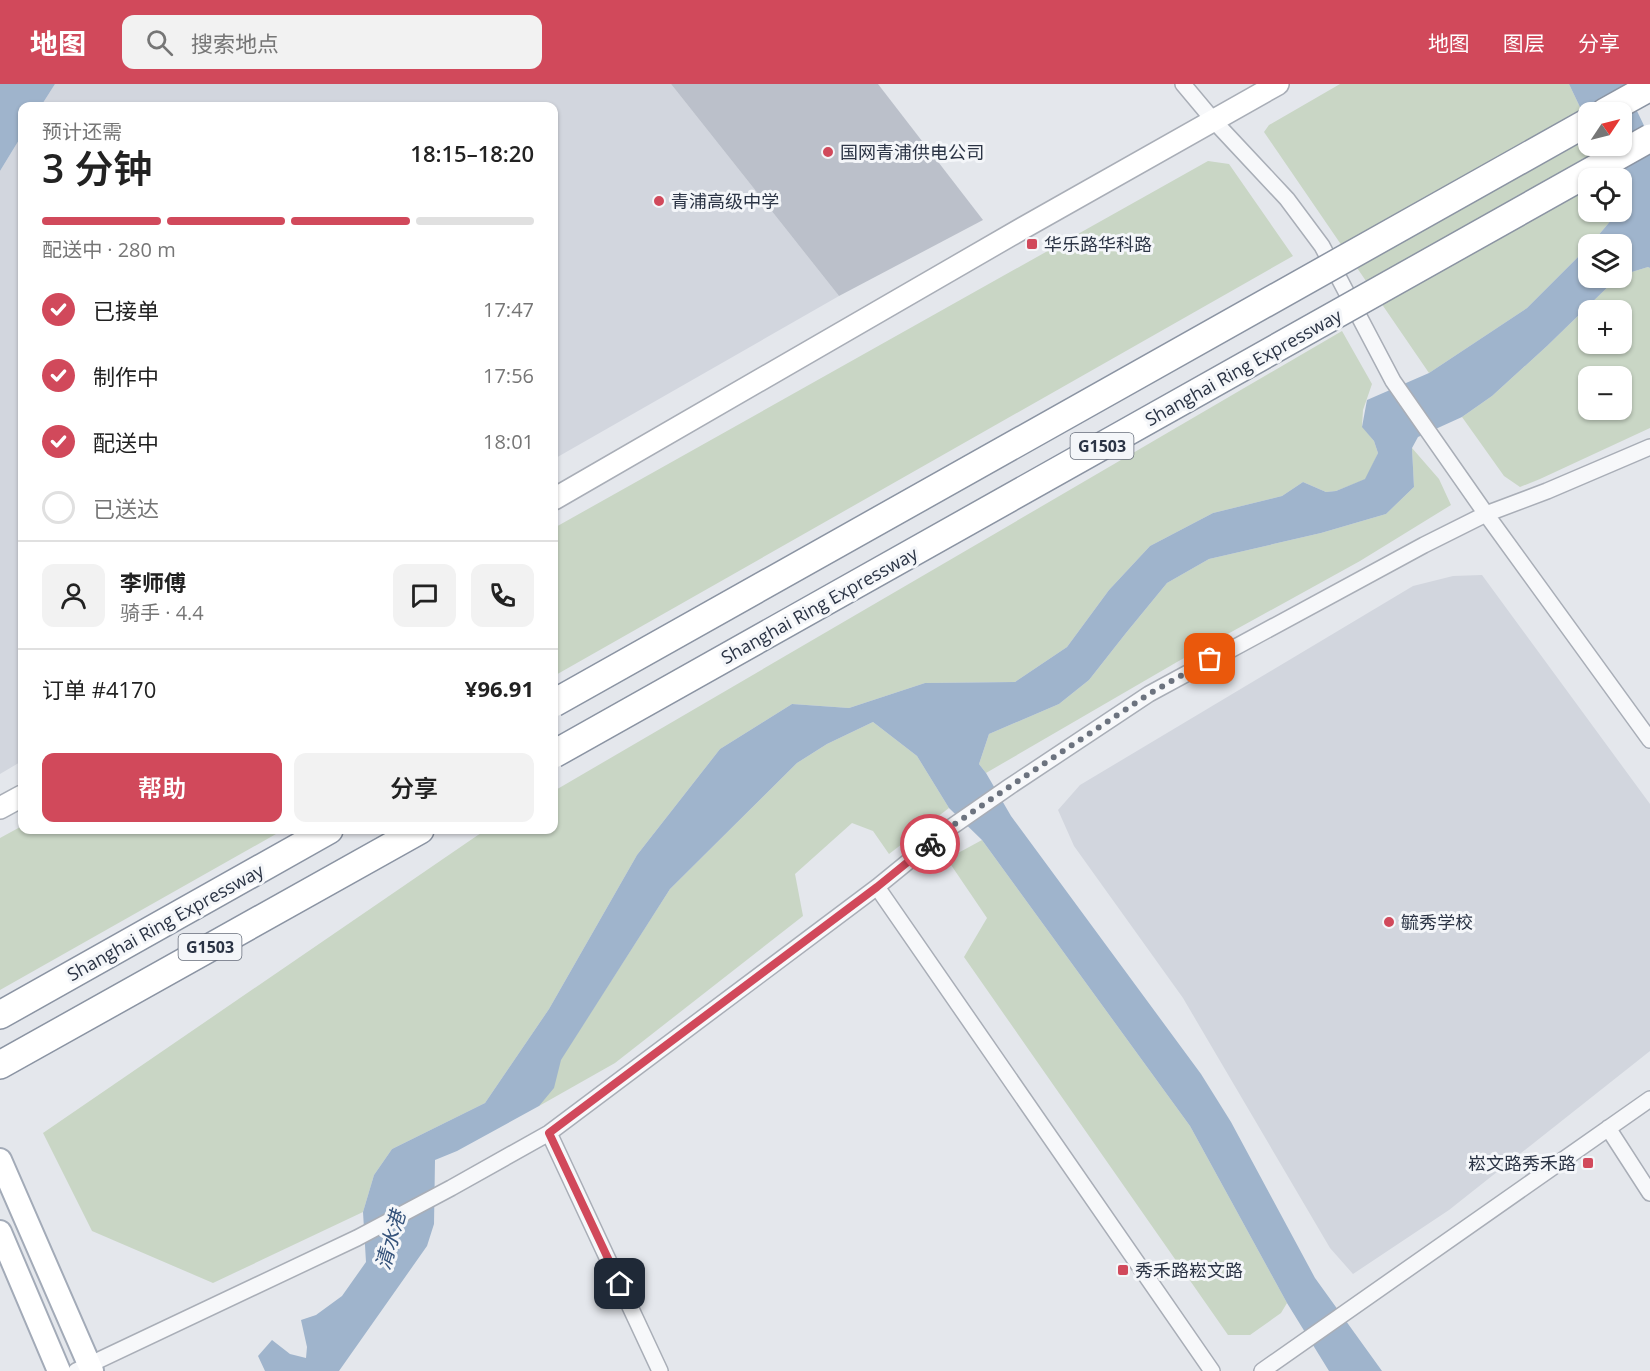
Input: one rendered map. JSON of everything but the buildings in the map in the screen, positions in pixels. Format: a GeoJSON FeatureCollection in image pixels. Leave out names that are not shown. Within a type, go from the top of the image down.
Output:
{"type":"FeatureCollection","features":[{"type":"Feature","properties":{"kind":"highway"},"geometry":{"type":"LineString","coordinates":[[1623,102],[1650,87]]}},
{"type":"Feature","properties":{"kind":"highway","name":"G1503"},"geometry":{"type":"LineString","coordinates":[[558,702],[1578,128]]}},
{"type":"Feature","properties":{"kind":"highway","name":"Shanghai Ring Expressway"},"geometry":{"type":"LineString","coordinates":[[558,752],[1650,138]]}},
{"type":"Feature","properties":{"kind":"highway","name":"Shanghai Ring Expressway"},"geometry":{"type":"LineString","coordinates":[[0,1015],[322,834]]}},
{"type":"Feature","properties":{"kind":"highway","name":"G1503"},"geometry":{"type":"LineString","coordinates":[[0,1065],[413,834]]}},
{"type":"Feature","properties":{"kind":"main road"},"geometry":{"type":"LineString","coordinates":[[0,1160],[85,1369]]}},
{"type":"Feature","properties":{"kind":"main road"},"geometry":{"type":"LineString","coordinates":[[0,1232],[59,1371]]}},
{"type":"Feature","properties":{"kind":"street"},"geometry":{"type":"LineString","coordinates":[[1183,84],[1214,121],[1287,199],[1322,246],[1393,381],[1650,740]]}},
{"type":"Feature","properties":{"kind":"street"},"geometry":{"type":"LineString","coordinates":[[558,497],[1023,228],[1278,84]]}},
{"type":"Feature","properties":{"kind":"street"},"geometry":{"type":"LineString","coordinates":[[85,1369],[357,1238],[549,1133],[877,887],[946,830],[1149,694],[1424,545],[1486,514],[1650,447]]}},
{"type":"Feature","properties":{"kind":"street"},"geometry":{"type":"LineString","coordinates":[[0,808],[18,798]]}},
{"type":"Feature","properties":{"kind":"street"},"geometry":{"type":"LineString","coordinates":[[877,887],[1212,1371]]}},
{"type":"Feature","properties":{"kind":"street"},"geometry":{"type":"LineString","coordinates":[[1262,1371],[1650,1099]]}},
{"type":"Feature","properties":{"kind":"street"},"geometry":{"type":"LineString","coordinates":[[1608,1128],[1650,1193]]}},
{"type":"Feature","properties":{"kind":"street"},"geometry":{"type":"LineString","coordinates":[[549,1133],[660,1371]]}},
{"type":"Feature","properties":{"kind":"shaded area","name":"青浦高级中学"},"geometry":{"type":"Polygon","coordinates":[[[55,84],[671,84],[839,296],[558,457],[558,102],[44,102],[55,84]]]}},
{"type":"Feature","properties":{"kind":"shaded area"},"geometry":{"type":"Polygon","coordinates":[[[18,142],[18,763],[0,774],[0,171],[18,142]]]}},
{"type":"Feature","properties":{"kind":"shaded area","name":"毓秀学校"},"geometry":{"type":"Polygon","coordinates":[[[1482,575],[1650,804],[1650,1051],[1449,1210],[1353,1274],[1330,1248],[1183,998],[1074,846],[1058,810],[1080,785],[1413,586],[1453,576],[1482,575]]]}},
{"type":"Feature","properties":{"kind":"green space"},"geometry":{"type":"Polygon","coordinates":[[[1340,84],[1569,84],[1578,103],[1578,156],[1604,156],[1610,168],[1578,168],[1578,222],[1610,222],[1599,234],[1578,234],[1578,257],[1527,308],[1429,373],[1264,132],[1269,125],[1340,84]]]}},
{"type":"Feature","properties":{"kind":"green space"},"geometry":{"type":"Polygon","coordinates":[[[1208,161],[1229,164],[1293,256],[558,674],[558,526],[1208,161]]]}},
{"type":"Feature","properties":{"kind":"green space"},"geometry":{"type":"Polygon","coordinates":[[[1650,268],[1650,428],[1520,487],[1504,476],[1462,417],[1492,396],[1578,316],[1578,354],[1632,354],[1632,300],[1594,300],[1607,288],[1632,288],[1632,272],[1650,268]]]}},
{"type":"Feature","properties":{"kind":"green space"},"geometry":{"type":"Polygon","coordinates":[[[1342,331],[1372,384],[1363,410],[1362,426],[1374,441],[1378,453],[1366,479],[1336,491],[1326,492],[1303,482],[1282,496],[1213,513],[1150,546],[1109,590],[1067,647],[1015,682],[925,683],[849,708],[792,704],[720,749],[637,855],[549,1009],[485,1103],[392,1149],[374,1175],[363,1212],[213,1283],[92,1231],[43,1133],[478,835],[558,834],[558,789],[1342,331]]]}},
{"type":"Feature","properties":{"kind":"green space"},"geometry":{"type":"Polygon","coordinates":[[[1412,448],[1439,479],[1451,505],[1360,561],[1177,662],[986,773],[979,764],[989,734],[1059,704],[1089,680],[1167,583],[1209,559],[1321,533],[1386,514],[1414,487],[1412,448]]]}},
{"type":"Feature","properties":{"kind":"green space"},"geometry":{"type":"Polygon","coordinates":[[[873,722],[917,756],[949,808],[889,854],[873,831],[852,823],[795,874],[803,916],[615,1063],[539,1106],[538,1095],[670,889],[797,763],[827,744],[873,722]]]}},
{"type":"Feature","properties":{"kind":"green space"},"geometry":{"type":"Polygon","coordinates":[[[18,828],[18,834],[276,834],[0,990],[0,838],[18,828]]]}},
{"type":"Feature","properties":{"kind":"green space"},"geometry":{"type":"Polygon","coordinates":[[[982,840],[1190,1126],[1287,1303],[1281,1313],[1250,1335],[1228,1335],[964,957],[987,918],[947,859],[982,840]]]}},
{"type":"Feature","properties":{"kind":"water"},"geometry":{"type":"Polygon","coordinates":[[[0,84],[55,84],[44,102],[18,102],[18,142],[0,171],[0,84]]]}},
{"type":"Feature","properties":{"kind":"water"},"geometry":{"type":"Polygon","coordinates":[[[1569,84],[1624,84],[1650,138],[1650,268],[1632,272],[1632,234],[1599,234],[1610,222],[1632,222],[1632,168],[1610,168],[1604,156],[1632,156],[1632,102],[1578,103],[1569,84]]]}},
{"type":"Feature","properties":{"kind":"water","name":"清水港"},"geometry":{"type":"Polygon","coordinates":[[[1578,257],[1578,288],[1607,288],[1594,300],[1578,300],[1578,316],[1492,396],[1462,417],[1418,437],[1412,448],[1414,487],[1386,514],[1321,533],[1209,559],[1167,583],[1089,680],[1059,704],[989,734],[979,764],[1011,816],[1201,1074],[1231,1122],[1315,1278],[1382,1371],[1329,1371],[1287,1303],[1190,1126],[982,840],[949,808],[917,756],[873,722],[827,744],[797,763],[670,889],[561,1060],[554,1088],[539,1106],[457,1151],[435,1160],[434,1224],[427,1246],[339,1371],[265,1371],[258,1356],[272,1340],[290,1354],[306,1358],[307,1347],[301,1320],[316,1315],[342,1296],[366,1262],[363,1212],[374,1175],[392,1149],[485,1103],[549,1009],[637,855],[720,749],[792,704],[849,708],[925,683],[1015,682],[1067,647],[1109,590],[1150,546],[1213,513],[1282,496],[1303,482],[1326,492],[1336,491],[1365,479],[1378,453],[1374,441],[1362,427],[1367,400],[1429,373],[1527,308],[1578,257]]]}},
{"type":"Feature","properties":{"kind":"way so far"},"geometry":{"type":"LineString","coordinates":[[930,844],[946,830],[1149,694],[1210,659]]}},
{"type":"Feature","properties":{"kind":"place","name":"国网青浦供电公司"},"geometry":{"type":"Point","coordinates":[828,152]}},
{"type":"Feature","properties":{"kind":"place","name":"青浦高级中学"},"geometry":{"type":"Point","coordinates":[659,201]}},
{"type":"Feature","properties":{"kind":"place","name":"华乐路华科路"},"geometry":{"type":"Point","coordinates":[1032,244]}},
{"type":"Feature","properties":{"kind":"place","name":"毓秀学校"},"geometry":{"type":"Point","coordinates":[1389,922]}},
{"type":"Feature","properties":{"kind":"place","name":"崧文路秀禾路"},"geometry":{"type":"Point","coordinates":[1588,1163]}},
{"type":"Feature","properties":{"kind":"place","name":"秀禾路崧文路"},"geometry":{"type":"Point","coordinates":[1123,1270]}},
{"type":"Feature","properties":{"kind":"route"},"geometry":{"type":"LineString","coordinates":[[620,1284],[549,1133],[877,887],[930,844]]}}]}
